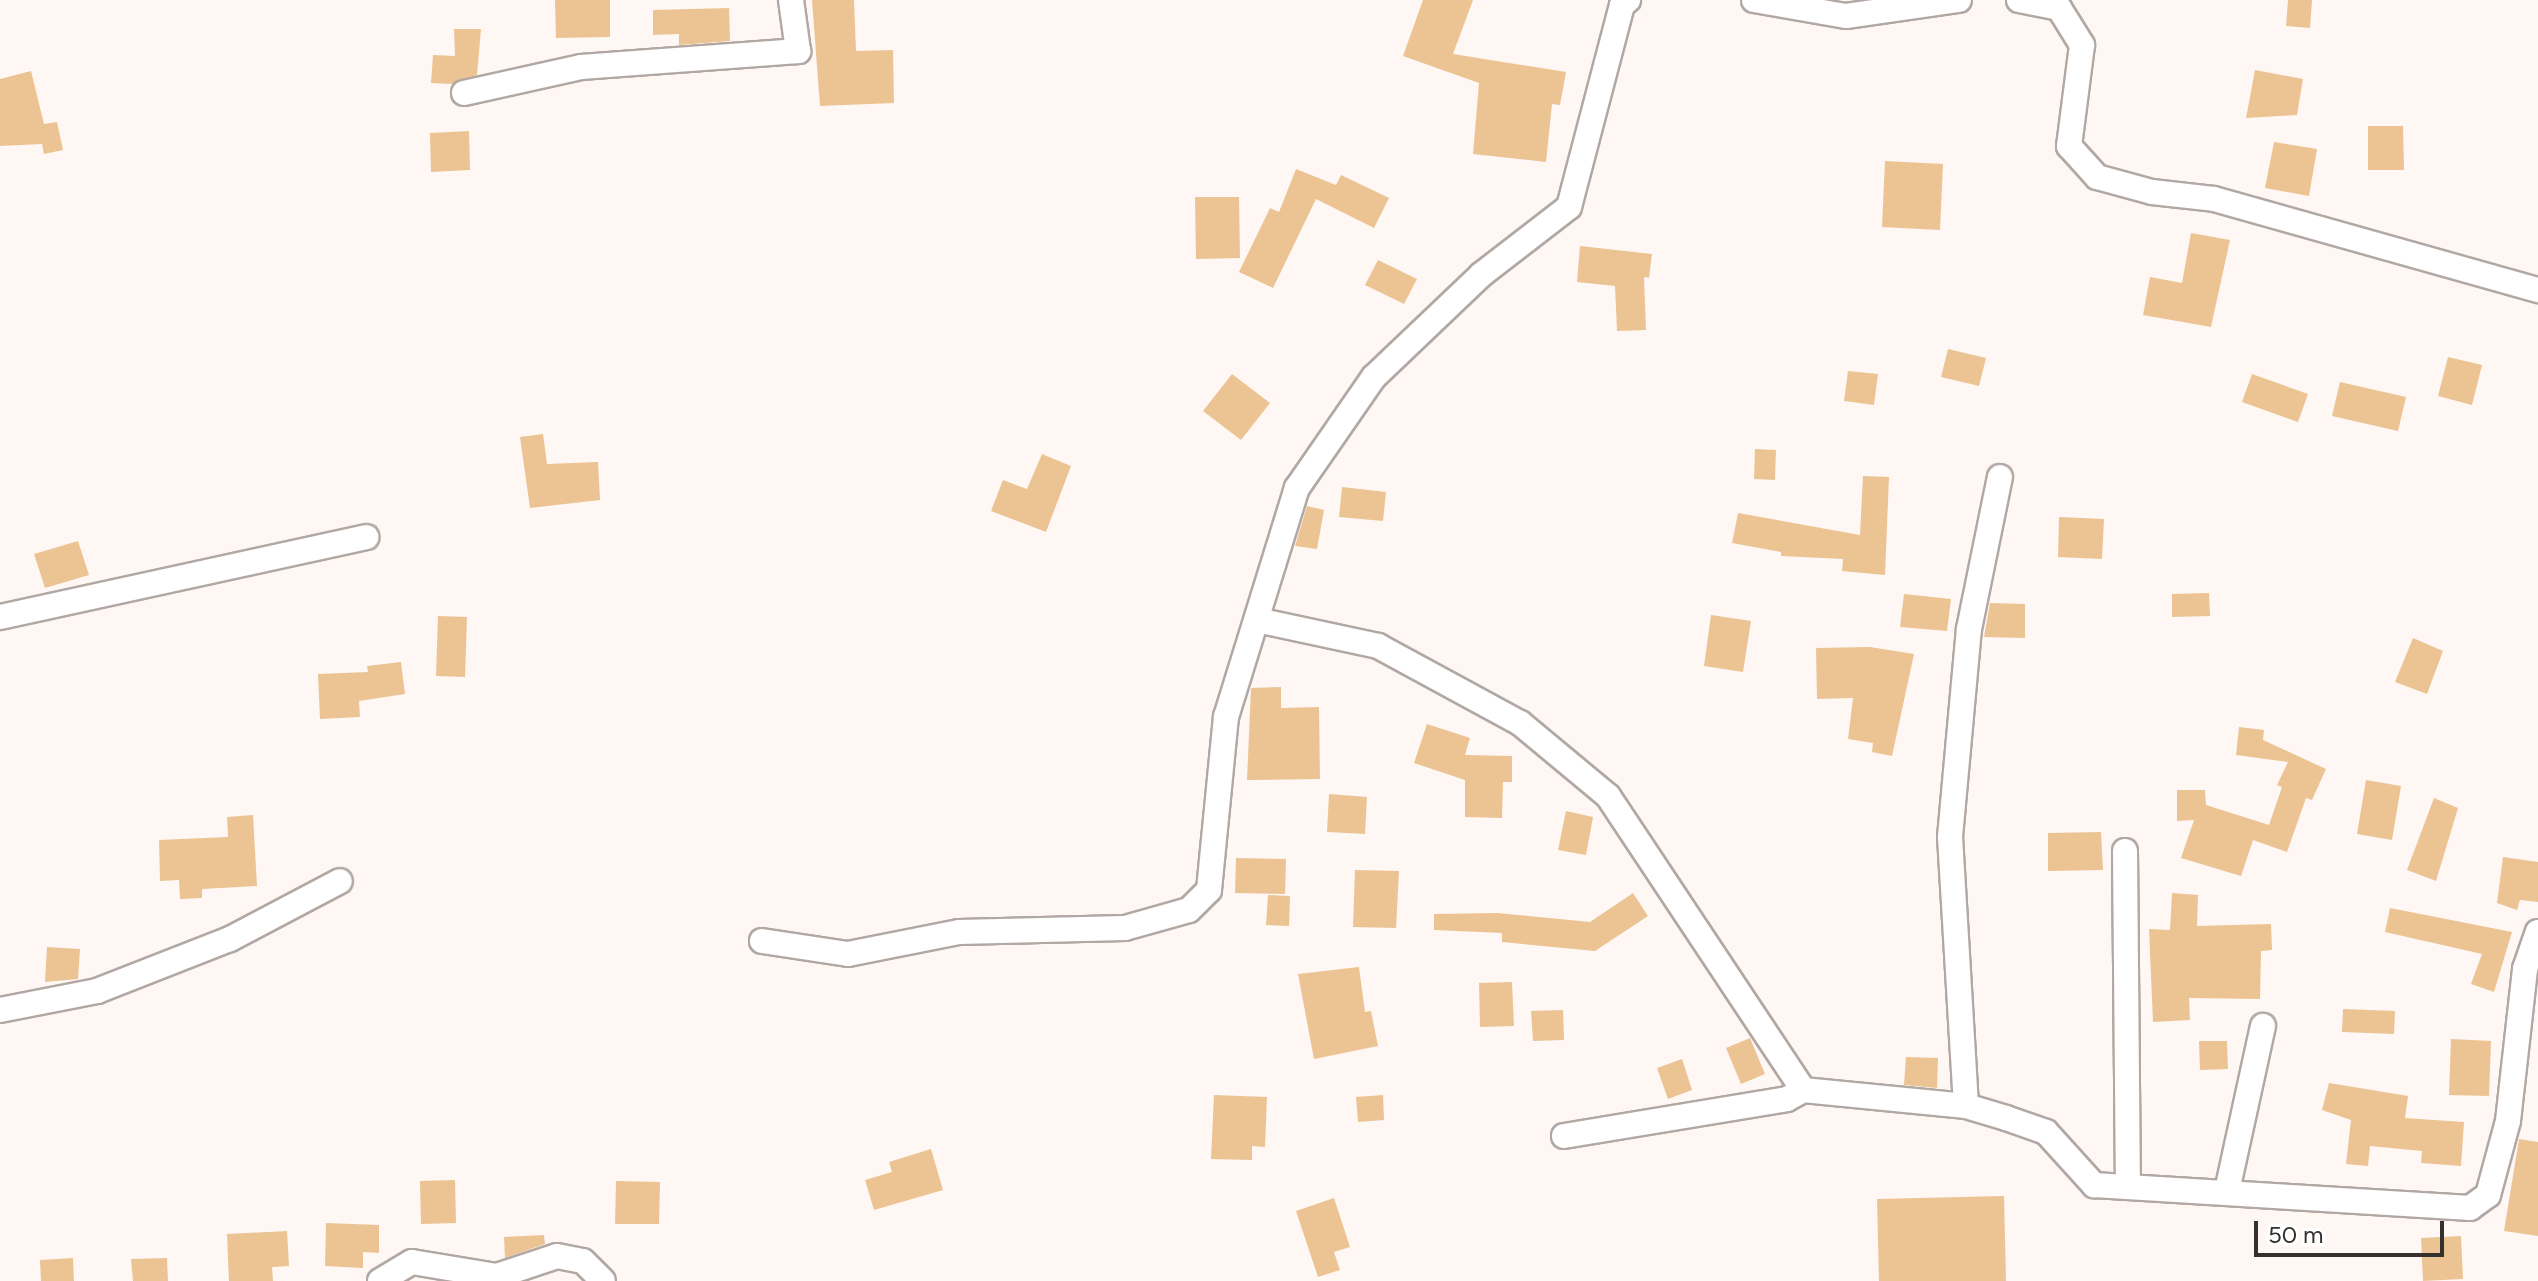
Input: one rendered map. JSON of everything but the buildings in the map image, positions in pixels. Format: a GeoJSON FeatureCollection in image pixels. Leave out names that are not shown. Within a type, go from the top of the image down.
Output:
{"type":"FeatureCollection","features":[{"type":"Feature","properties":{"kind":"street"},"geometry":{"type":"LineString","coordinates":[[464,93],[581,67],[798,51],[791,0]]}},
{"type":"Feature","properties":{"kind":"street"},"geometry":{"type":"LineString","coordinates":[[762,941],[848,954],[959,932],[1125,928],[1189,910],[1209,890],[1226,717],[1297,488],[1374,377],[1481,275],[1569,207],[1622,5],[1628,0]]}},
{"type":"Feature","properties":{"kind":"street"},"geometry":{"type":"LineString","coordinates":[[1754,0],[1846,16],[1959,0]]}},
{"type":"Feature","properties":{"kind":"street"},"geometry":{"type":"LineString","coordinates":[[2019,0],[2059,8],[2082,45],[2069,146],[2097,177],[2152,192],[2214,199],[2538,290]]}},
{"type":"Feature","properties":{"kind":"street"},"geometry":{"type":"LineString","coordinates":[[1966,1106],[1950,837],[1969,629],[2000,477]]}},
{"type":"Feature","properties":{"kind":"street"},"geometry":{"type":"LineString","coordinates":[[0,617],[366,537]]}},
{"type":"Feature","properties":{"kind":"street"},"geometry":{"type":"LineString","coordinates":[[1257,620],[1378,646],[1520,723],[1608,796],[1803,1090]]}},
{"type":"Feature","properties":{"kind":"street"},"geometry":{"type":"LineString","coordinates":[[2125,851],[2128,1185]]}},
{"type":"Feature","properties":{"kind":"street"},"geometry":{"type":"LineString","coordinates":[[0,1010],[97,991],[230,939],[340,881]]}},
{"type":"Feature","properties":{"kind":"street"},"geometry":{"type":"LineString","coordinates":[[1564,1136],[1787,1099],[1803,1090],[1966,1106],[2046,1132],[2094,1185],[2128,1185],[2209,1195],[2227,1191],[2470,1208],[2488,1195],[2508,1121],[2525,969],[2538,932]]}},
{"type":"Feature","properties":{"kind":"street"},"geometry":{"type":"LineString","coordinates":[[2227,1191],[2263,1026]]}},
{"type":"Feature","properties":{"kind":"street"},"geometry":{"type":"LineString","coordinates":[[380,1281],[412,1262],[497,1276],[557,1256],[583,1261],[603,1281]]}}]}
